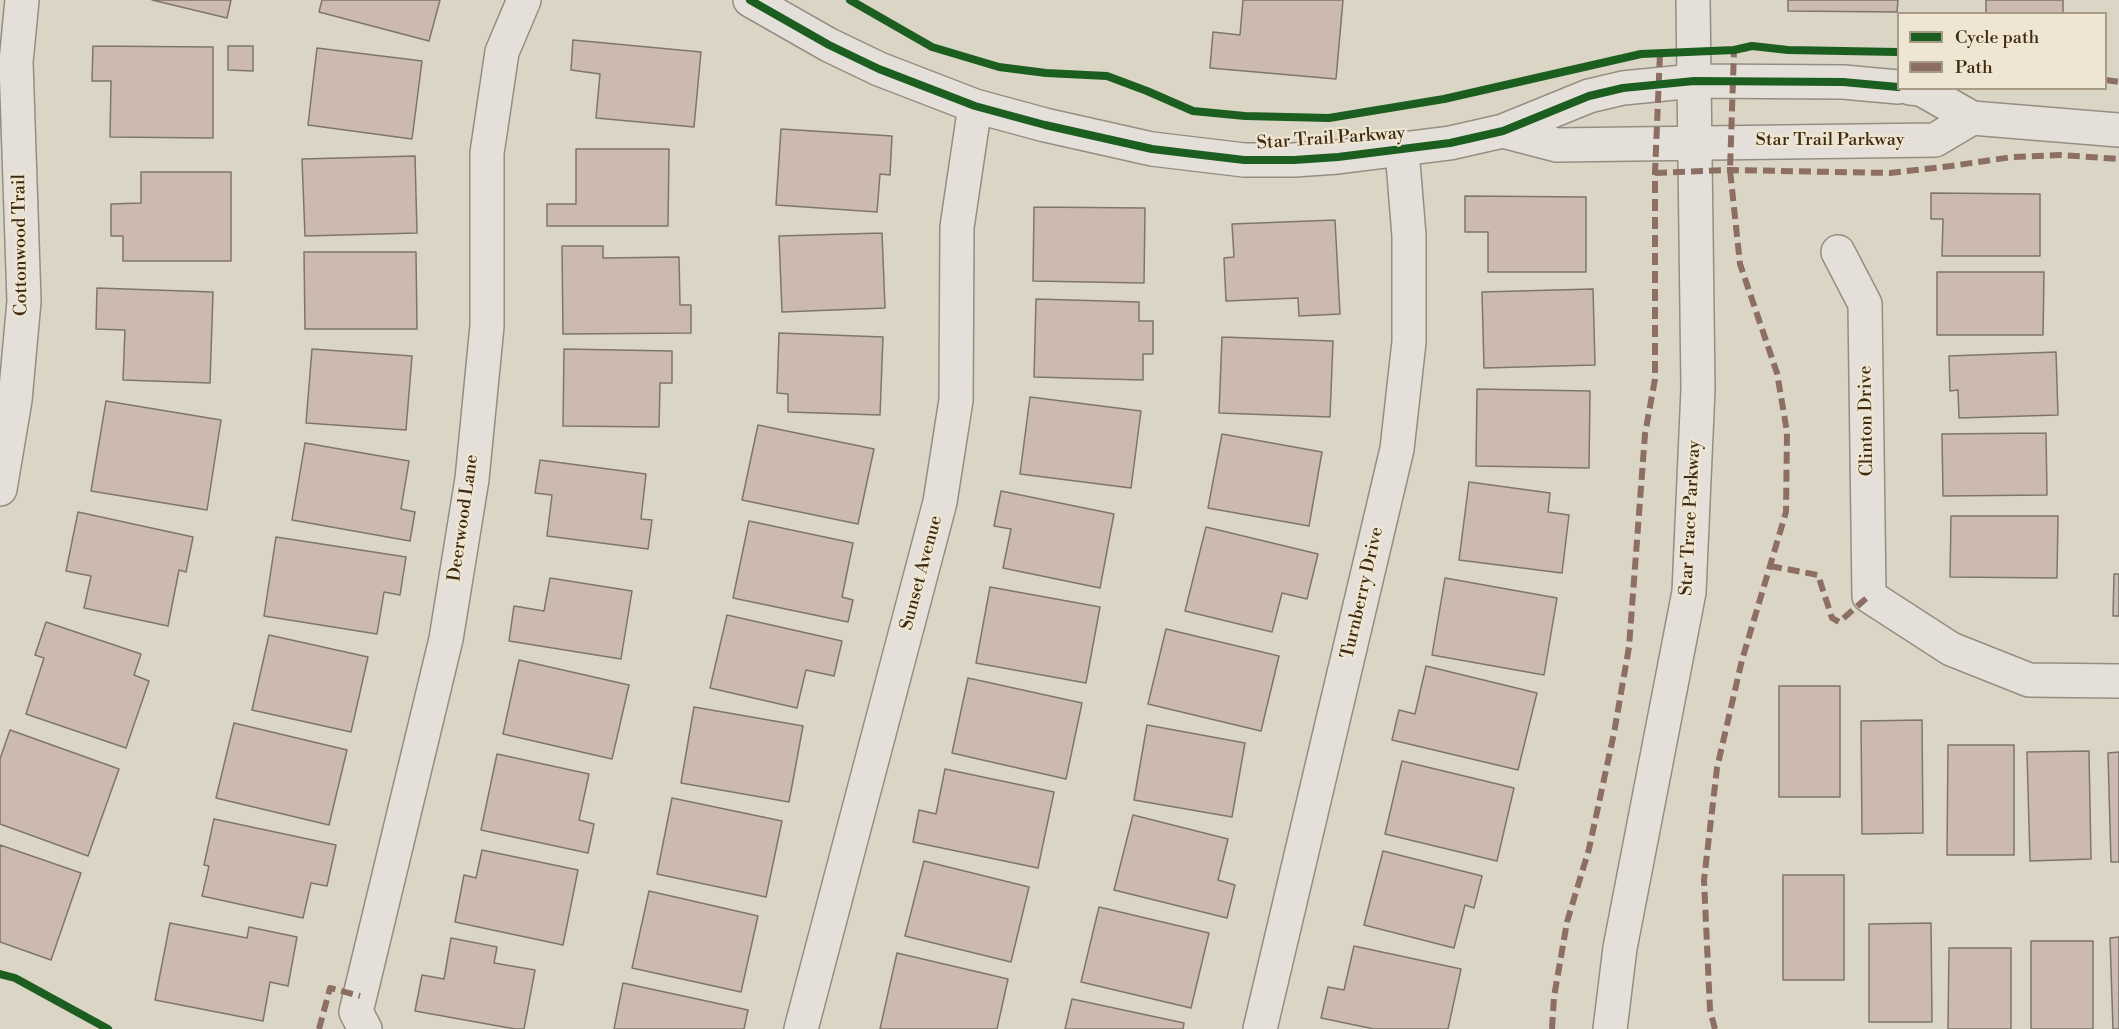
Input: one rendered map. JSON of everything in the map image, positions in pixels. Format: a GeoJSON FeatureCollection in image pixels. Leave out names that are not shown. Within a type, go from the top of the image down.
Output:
{"type":"FeatureCollection","features":[{"type":"Feature","properties":{"kind":"street","name":"Cottonwood Trail"},"geometry":{"type":"LineString","coordinates":[[0,489],[15,400],[24,301],[16,62],[22,0]]}},
{"type":"Feature","properties":{"kind":"street","name":"Deerwood Lane"},"geometry":{"type":"LineString","coordinates":[[365,1029],[356,1012],[446,639],[472,479],[487,326],[487,153],[501,52],[524,0]]}},
{"type":"Feature","properties":{"kind":"street","name":"Star Trail Parkway"},"geometry":{"type":"LineString","coordinates":[[750,0],[820,40],[879,69],[975,106],[1045,125],[1152,149],[1244,160],[1294,160],[1450,143],[1503,131],[1588,96],[1623,88],[1694,81],[1843,82],[1897,87]]}},
{"type":"Feature","properties":{"kind":"street","name":"Star Trace Parkway"},"geometry":{"type":"LineString","coordinates":[[1610,1029],[1620,948],[1689,592],[1698,389],[1693,0]]}},
{"type":"Feature","properties":{"kind":"street"},"geometry":{"type":"LineString","coordinates":[[1923,90],[1972,118],[2119,130]]}},
{"type":"Feature","properties":{"kind":"street","name":"Sunset Avenue"},"geometry":{"type":"LineString","coordinates":[[801,1029],[940,502],[956,400],[957,227],[975,106]]}},
{"type":"Feature","properties":{"kind":"street","name":"Star Trail Parkway"},"geometry":{"type":"LineString","coordinates":[[1503,131],[1557,145],[1935,140],[1972,118]]}},
{"type":"Feature","properties":{"kind":"street","name":"Turnberry Drive"},"geometry":{"type":"LineString","coordinates":[[1260,1029],[1397,449],[1409,342],[1409,236],[1402,150]]}},
{"type":"Feature","properties":{"kind":"street","name":"Clinton Drive"},"geometry":{"type":"LineString","coordinates":[[1838,252],[1865,304],[1869,596],[1951,649],[2029,680],[2119,681]]}},
{"type":"Feature","properties":{"kind":"building"},"geometry":{"type":"Polygon","coordinates":[[[152,0],[231,0],[227,18],[152,0]]]}},
{"type":"Feature","properties":{"kind":"building"},"geometry":{"type":"Polygon","coordinates":[[[322,0],[440,0],[429,41],[319,12],[322,0]]]}},
{"type":"Feature","properties":{"kind":"building"},"geometry":{"type":"Polygon","coordinates":[[[1243,0],[1343,0],[1336,79],[1210,68],[1213,32],[1240,35],[1243,0]]]}},
{"type":"Feature","properties":{"kind":"building"},"geometry":{"type":"Polygon","coordinates":[[[1788,0],[1898,0],[1897,12],[1788,11],[1788,0]]]}},
{"type":"Feature","properties":{"kind":"building"},"geometry":{"type":"Polygon","coordinates":[[[1986,0],[2063,0],[2063,12],[1986,12],[1986,0]]]}},
{"type":"Feature","properties":{"kind":"building"},"geometry":{"type":"Polygon","coordinates":[[[573,40],[701,52],[694,127],[596,118],[600,74],[571,70],[573,40]]]}},
{"type":"Feature","properties":{"kind":"building"},"geometry":{"type":"Polygon","coordinates":[[[93,46],[213,47],[213,138],[110,137],[111,81],[92,81],[93,46]]]}},
{"type":"Feature","properties":{"kind":"building"},"geometry":{"type":"Polygon","coordinates":[[[228,46],[253,46],[253,71],[228,70],[228,46]]]}},
{"type":"Feature","properties":{"kind":"building"},"geometry":{"type":"Polygon","coordinates":[[[317,48],[422,61],[412,139],[308,125],[317,48]]]}},
{"type":"Feature","properties":{"kind":"building"},"geometry":{"type":"Polygon","coordinates":[[[781,129],[892,136],[890,175],[880,174],[877,212],[776,205],[781,129]]]}},
{"type":"Feature","properties":{"kind":"building"},"geometry":{"type":"Polygon","coordinates":[[[576,149],[669,149],[668,226],[547,226],[547,204],[576,204],[576,149]]]}},
{"type":"Feature","properties":{"kind":"building"},"geometry":{"type":"Polygon","coordinates":[[[415,156],[417,233],[305,236],[302,159],[415,156]]]}},
{"type":"Feature","properties":{"kind":"building"},"geometry":{"type":"Polygon","coordinates":[[[141,172],[231,172],[231,261],[123,261],[123,236],[111,236],[111,204],[141,203],[141,172]]]}},
{"type":"Feature","properties":{"kind":"building"},"geometry":{"type":"Polygon","coordinates":[[[1931,193],[2040,194],[2040,256],[1942,256],[1943,219],[1931,219],[1931,193]]]}},
{"type":"Feature","properties":{"kind":"building"},"geometry":{"type":"Polygon","coordinates":[[[1465,196],[1586,197],[1586,272],[1488,272],[1488,232],[1465,232],[1465,196]]]}},
{"type":"Feature","properties":{"kind":"building"},"geometry":{"type":"Polygon","coordinates":[[[1034,207],[1145,208],[1144,283],[1033,281],[1034,207]]]}},
{"type":"Feature","properties":{"kind":"building"},"geometry":{"type":"Polygon","coordinates":[[[1335,220],[1340,314],[1299,316],[1298,298],[1226,301],[1224,258],[1234,257],[1232,224],[1335,220]]]}},
{"type":"Feature","properties":{"kind":"building"},"geometry":{"type":"Polygon","coordinates":[[[882,233],[885,308],[782,312],[779,236],[882,233]]]}},
{"type":"Feature","properties":{"kind":"building"},"geometry":{"type":"Polygon","coordinates":[[[562,246],[603,246],[603,258],[679,257],[680,305],[691,305],[691,333],[563,334],[562,246]]]}},
{"type":"Feature","properties":{"kind":"building"},"geometry":{"type":"Polygon","coordinates":[[[304,252],[416,252],[417,329],[305,329],[304,252]]]}},
{"type":"Feature","properties":{"kind":"building"},"geometry":{"type":"Polygon","coordinates":[[[1937,272],[2044,272],[2043,335],[1937,335],[1937,272]]]}},
{"type":"Feature","properties":{"kind":"building"},"geometry":{"type":"Polygon","coordinates":[[[97,288],[213,292],[210,383],[123,380],[125,330],[96,329],[97,288]]]}},
{"type":"Feature","properties":{"kind":"building"},"geometry":{"type":"Polygon","coordinates":[[[1593,289],[1595,365],[1484,368],[1482,292],[1593,289]]]}},
{"type":"Feature","properties":{"kind":"building"},"geometry":{"type":"Polygon","coordinates":[[[1036,299],[1139,302],[1139,321],[1153,321],[1153,354],[1143,354],[1143,380],[1034,377],[1036,299]]]}},
{"type":"Feature","properties":{"kind":"building"},"geometry":{"type":"Polygon","coordinates":[[[779,333],[883,337],[880,415],[788,412],[788,394],[777,393],[779,333]]]}},
{"type":"Feature","properties":{"kind":"building"},"geometry":{"type":"Polygon","coordinates":[[[1222,337],[1333,341],[1330,417],[1219,413],[1222,337]]]}},
{"type":"Feature","properties":{"kind":"building"},"geometry":{"type":"Polygon","coordinates":[[[312,349],[412,356],[406,430],[306,423],[312,349]]]}},
{"type":"Feature","properties":{"kind":"building"},"geometry":{"type":"Polygon","coordinates":[[[564,349],[672,351],[672,383],[660,383],[659,427],[563,426],[564,349]]]}},
{"type":"Feature","properties":{"kind":"building"},"geometry":{"type":"Polygon","coordinates":[[[2056,352],[2058,415],[1959,418],[1958,390],[1950,391],[1949,356],[2056,352]]]}},
{"type":"Feature","properties":{"kind":"building"},"geometry":{"type":"Polygon","coordinates":[[[1477,389],[1590,391],[1589,468],[1476,466],[1477,389]]]}},
{"type":"Feature","properties":{"kind":"building"},"geometry":{"type":"Polygon","coordinates":[[[1030,397],[1141,411],[1131,488],[1020,474],[1030,397]]]}},
{"type":"Feature","properties":{"kind":"building"},"geometry":{"type":"Polygon","coordinates":[[[106,401],[221,420],[207,510],[91,491],[106,401]]]}},
{"type":"Feature","properties":{"kind":"building"},"geometry":{"type":"Polygon","coordinates":[[[758,425],[874,449],[858,524],[742,500],[758,425]]]}},
{"type":"Feature","properties":{"kind":"building"},"geometry":{"type":"Polygon","coordinates":[[[2046,433],[2047,495],[1943,496],[1942,434],[2046,433]]]}},
{"type":"Feature","properties":{"kind":"building"},"geometry":{"type":"Polygon","coordinates":[[[1222,434],[1322,452],[1309,526],[1208,508],[1222,434]]]}},
{"type":"Feature","properties":{"kind":"building"},"geometry":{"type":"Polygon","coordinates":[[[305,443],[409,461],[401,509],[415,512],[410,541],[292,520],[305,443]]]}},
{"type":"Feature","properties":{"kind":"building"},"geometry":{"type":"Polygon","coordinates":[[[540,460],[646,474],[641,519],[652,520],[648,549],[547,536],[552,495],[535,493],[540,460]]]}},
{"type":"Feature","properties":{"kind":"building"},"geometry":{"type":"Polygon","coordinates":[[[1469,482],[1550,493],[1548,512],[1569,515],[1562,573],[1459,560],[1469,482]]]}},
{"type":"Feature","properties":{"kind":"building"},"geometry":{"type":"Polygon","coordinates":[[[1001,491],[1114,514],[1100,588],[1003,568],[1011,529],[994,526],[1001,491]]]}},
{"type":"Feature","properties":{"kind":"building"},"geometry":{"type":"Polygon","coordinates":[[[78,512],[193,537],[186,572],[179,570],[168,626],[84,608],[91,576],[66,571],[78,512]]]}},
{"type":"Feature","properties":{"kind":"building"},"geometry":{"type":"Polygon","coordinates":[[[1951,516],[2058,516],[2057,578],[1950,577],[1951,516]]]}},
{"type":"Feature","properties":{"kind":"building"},"geometry":{"type":"Polygon","coordinates":[[[749,521],[853,543],[842,597],[853,600],[848,622],[733,598],[749,521]]]}},
{"type":"Feature","properties":{"kind":"building"},"geometry":{"type":"Polygon","coordinates":[[[1206,527],[1318,554],[1307,599],[1282,593],[1272,632],[1185,611],[1206,527]]]}},
{"type":"Feature","properties":{"kind":"building"},"geometry":{"type":"Polygon","coordinates":[[[276,537],[406,557],[400,595],[384,592],[377,634],[264,616],[276,537]]]}},
{"type":"Feature","properties":{"kind":"building"},"geometry":{"type":"Polygon","coordinates":[[[2114,574],[2119,574],[2119,616],[2113,616],[2114,574]]]}},
{"type":"Feature","properties":{"kind":"building"},"geometry":{"type":"Polygon","coordinates":[[[550,578],[632,591],[621,659],[509,641],[514,606],[544,611],[550,578]]]}},
{"type":"Feature","properties":{"kind":"building"},"geometry":{"type":"Polygon","coordinates":[[[1445,578],[1557,598],[1544,675],[1432,655],[1445,578]]]}},
{"type":"Feature","properties":{"kind":"building"},"geometry":{"type":"Polygon","coordinates":[[[990,587],[1100,607],[1086,683],[976,663],[990,587]]]}},
{"type":"Feature","properties":{"kind":"building"},"geometry":{"type":"Polygon","coordinates":[[[727,615],[842,641],[834,676],[806,670],[797,708],[710,688],[727,615]]]}},
{"type":"Feature","properties":{"kind":"building"},"geometry":{"type":"Polygon","coordinates":[[[46,622],[141,654],[134,675],[149,681],[126,748],[26,714],[44,658],[35,655],[46,622]]]}},
{"type":"Feature","properties":{"kind":"building"},"geometry":{"type":"Polygon","coordinates":[[[1166,629],[1279,656],[1261,731],[1148,704],[1166,629]]]}},
{"type":"Feature","properties":{"kind":"building"},"geometry":{"type":"Polygon","coordinates":[[[269,635],[368,657],[351,732],[252,710],[269,635]]]}},
{"type":"Feature","properties":{"kind":"building"},"geometry":{"type":"Polygon","coordinates":[[[519,660],[629,685],[612,759],[503,734],[519,660]]]}},
{"type":"Feature","properties":{"kind":"building"},"geometry":{"type":"Polygon","coordinates":[[[1426,666],[1537,693],[1518,770],[1392,740],[1399,710],[1415,714],[1426,666]]]}},
{"type":"Feature","properties":{"kind":"building"},"geometry":{"type":"Polygon","coordinates":[[[968,678],[1082,703],[1066,779],[952,753],[968,678]]]}},
{"type":"Feature","properties":{"kind":"building"},"geometry":{"type":"Polygon","coordinates":[[[1779,686],[1840,686],[1840,797],[1779,797],[1779,686]]]}},
{"type":"Feature","properties":{"kind":"building"},"geometry":{"type":"Polygon","coordinates":[[[694,707],[803,726],[789,802],[681,783],[694,707]]]}},
{"type":"Feature","properties":{"kind":"building"},"geometry":{"type":"Polygon","coordinates":[[[1922,720],[1923,833],[1862,834],[1861,721],[1922,720]]]}},
{"type":"Feature","properties":{"kind":"building"},"geometry":{"type":"Polygon","coordinates":[[[234,723],[347,750],[329,825],[216,798],[234,723]]]}},
{"type":"Feature","properties":{"kind":"building"},"geometry":{"type":"Polygon","coordinates":[[[1147,725],[1245,743],[1232,817],[1134,800],[1147,725]]]}},
{"type":"Feature","properties":{"kind":"building"},"geometry":{"type":"Polygon","coordinates":[[[10,730],[119,769],[88,856],[0,824],[0,759],[10,730]]]}},
{"type":"Feature","properties":{"kind":"building"},"geometry":{"type":"Polygon","coordinates":[[[1948,745],[2014,745],[2014,855],[1947,855],[1948,745]]]}},
{"type":"Feature","properties":{"kind":"building"},"geometry":{"type":"Polygon","coordinates":[[[2089,751],[2091,859],[2030,861],[2027,752],[2089,751]]]}},
{"type":"Feature","properties":{"kind":"building"},"geometry":{"type":"Polygon","coordinates":[[[2119,752],[2119,862],[2111,862],[2108,753],[2119,752]]]}},
{"type":"Feature","properties":{"kind":"building"},"geometry":{"type":"Polygon","coordinates":[[[497,754],[589,774],[579,820],[594,824],[588,853],[481,830],[497,754]]]}},
{"type":"Feature","properties":{"kind":"building"},"geometry":{"type":"Polygon","coordinates":[[[1402,761],[1514,788],[1497,861],[1385,834],[1402,761]]]}},
{"type":"Feature","properties":{"kind":"building"},"geometry":{"type":"Polygon","coordinates":[[[945,769],[1054,792],[1038,868],[913,842],[919,810],[936,814],[945,769]]]}},
{"type":"Feature","properties":{"kind":"building"},"geometry":{"type":"Polygon","coordinates":[[[672,798],[782,821],[766,897],[657,874],[672,798]]]}},
{"type":"Feature","properties":{"kind":"building"},"geometry":{"type":"Polygon","coordinates":[[[1133,815],[1228,839],[1218,880],[1235,885],[1227,918],[1114,890],[1133,815]]]}},
{"type":"Feature","properties":{"kind":"building"},"geometry":{"type":"Polygon","coordinates":[[[214,819],[336,845],[327,886],[311,883],[303,918],[202,896],[209,866],[204,865],[214,819]]]}},
{"type":"Feature","properties":{"kind":"building"},"geometry":{"type":"Polygon","coordinates":[[[0,845],[81,873],[51,960],[0,942],[0,845]]]}},
{"type":"Feature","properties":{"kind":"building"},"geometry":{"type":"Polygon","coordinates":[[[482,850],[578,870],[563,945],[455,922],[464,875],[476,878],[482,850]]]}},
{"type":"Feature","properties":{"kind":"building"},"geometry":{"type":"Polygon","coordinates":[[[1383,851],[1482,876],[1474,908],[1465,905],[1454,948],[1364,925],[1383,851]]]}},
{"type":"Feature","properties":{"kind":"building"},"geometry":{"type":"Polygon","coordinates":[[[924,861],[1029,887],[1011,962],[905,936],[924,861]]]}},
{"type":"Feature","properties":{"kind":"building"},"geometry":{"type":"Polygon","coordinates":[[[1783,875],[1844,875],[1844,980],[1783,980],[1783,875]]]}},
{"type":"Feature","properties":{"kind":"building"},"geometry":{"type":"Polygon","coordinates":[[[649,891],[758,916],[741,992],[632,968],[649,891]]]}},
{"type":"Feature","properties":{"kind":"building"},"geometry":{"type":"Polygon","coordinates":[[[1099,907],[1209,933],[1191,1008],[1081,982],[1099,907]]]}},
{"type":"Feature","properties":{"kind":"building"},"geometry":{"type":"Polygon","coordinates":[[[170,923],[247,938],[249,927],[297,937],[288,986],[270,982],[263,1021],[155,1000],[170,923]]]}},
{"type":"Feature","properties":{"kind":"building"},"geometry":{"type":"Polygon","coordinates":[[[1931,923],[1932,1022],[1869,1022],[1869,924],[1931,923]]]}},
{"type":"Feature","properties":{"kind":"building"},"geometry":{"type":"Polygon","coordinates":[[[2119,937],[2119,1029],[2113,1029],[2110,938],[2119,937]]]}},
{"type":"Feature","properties":{"kind":"building"},"geometry":{"type":"Polygon","coordinates":[[[451,938],[497,947],[494,963],[535,970],[524,1029],[415,1011],[422,975],[444,979],[451,938]]]}},
{"type":"Feature","properties":{"kind":"building"},"geometry":{"type":"Polygon","coordinates":[[[2031,941],[2093,941],[2093,1029],[2031,1029],[2031,941]]]}},
{"type":"Feature","properties":{"kind":"building"},"geometry":{"type":"Polygon","coordinates":[[[1354,946],[1461,969],[1448,1029],[1374,1029],[1321,1018],[1328,987],[1344,990],[1354,946]]]}},
{"type":"Feature","properties":{"kind":"building"},"geometry":{"type":"Polygon","coordinates":[[[1949,948],[2011,948],[2011,1029],[1948,1029],[1949,948]]]}},
{"type":"Feature","properties":{"kind":"building"},"geometry":{"type":"Polygon","coordinates":[[[897,953],[1008,979],[997,1029],[880,1029],[897,953]]]}},
{"type":"Feature","properties":{"kind":"building"},"geometry":{"type":"Polygon","coordinates":[[[623,983],[748,1010],[744,1029],[614,1029],[623,983]]]}},
{"type":"Feature","properties":{"kind":"building"},"geometry":{"type":"Polygon","coordinates":[[[1072,999],[1184,1023],[1183,1029],[1065,1029],[1072,999]]]}},
{"type":"Feature","properties":{"kind":"marked path"},"geometry":{"type":"LineString","coordinates":[[1715,1029],[1710,1010],[1704,880],[1717,768],[1742,660],[1786,512],[1787,432],[1777,373],[1740,264],[1730,170],[1734,50]]}},
{"type":"Feature","properties":{"kind":"marked path"},"geometry":{"type":"LineString","coordinates":[[1552,1029],[1554,997],[1567,922],[1589,849],[1614,733],[1629,647],[1645,434],[1655,379],[1655,173],[1660,53]]}},
{"type":"Feature","properties":{"kind":"marked path"},"geometry":{"type":"LineString","coordinates":[[2107,80],[2119,82]]}},
{"type":"Feature","properties":{"kind":"marked path"},"geometry":{"type":"LineString","coordinates":[[1655,173],[1730,170],[1890,173],[2012,157],[2060,155],[2119,159]]}},
{"type":"Feature","properties":{"kind":"marked path"},"geometry":{"type":"LineString","coordinates":[[1770,566],[1818,575],[1832,618],[1839,622],[1869,596]]}},
{"type":"Feature","properties":{"kind":"marked path"},"geometry":{"type":"LineString","coordinates":[[319,1029],[330,988],[360,996]]}},
{"type":"Feature","properties":{"kind":"cycle path"},"geometry":{"type":"LineString","coordinates":[[750,0],[829,45],[879,69],[975,106],[1045,125],[1152,149],[1244,160],[1338,157],[1450,143],[1503,131],[1589,96],[1623,88],[1694,81],[1843,82],[1897,87]]}},
{"type":"Feature","properties":{"kind":"cycle path"},"geometry":{"type":"LineString","coordinates":[[850,0],[932,47],[999,67],[1046,73],[1107,76],[1193,111],[1245,116],[1329,118],[1444,99],[1641,54],[1734,50],[1752,46],[1788,50],[1897,52]]}},
{"type":"Feature","properties":{"kind":"cycle path"},"geometry":{"type":"LineString","coordinates":[[0,974],[15,978],[108,1029]]}}]}
